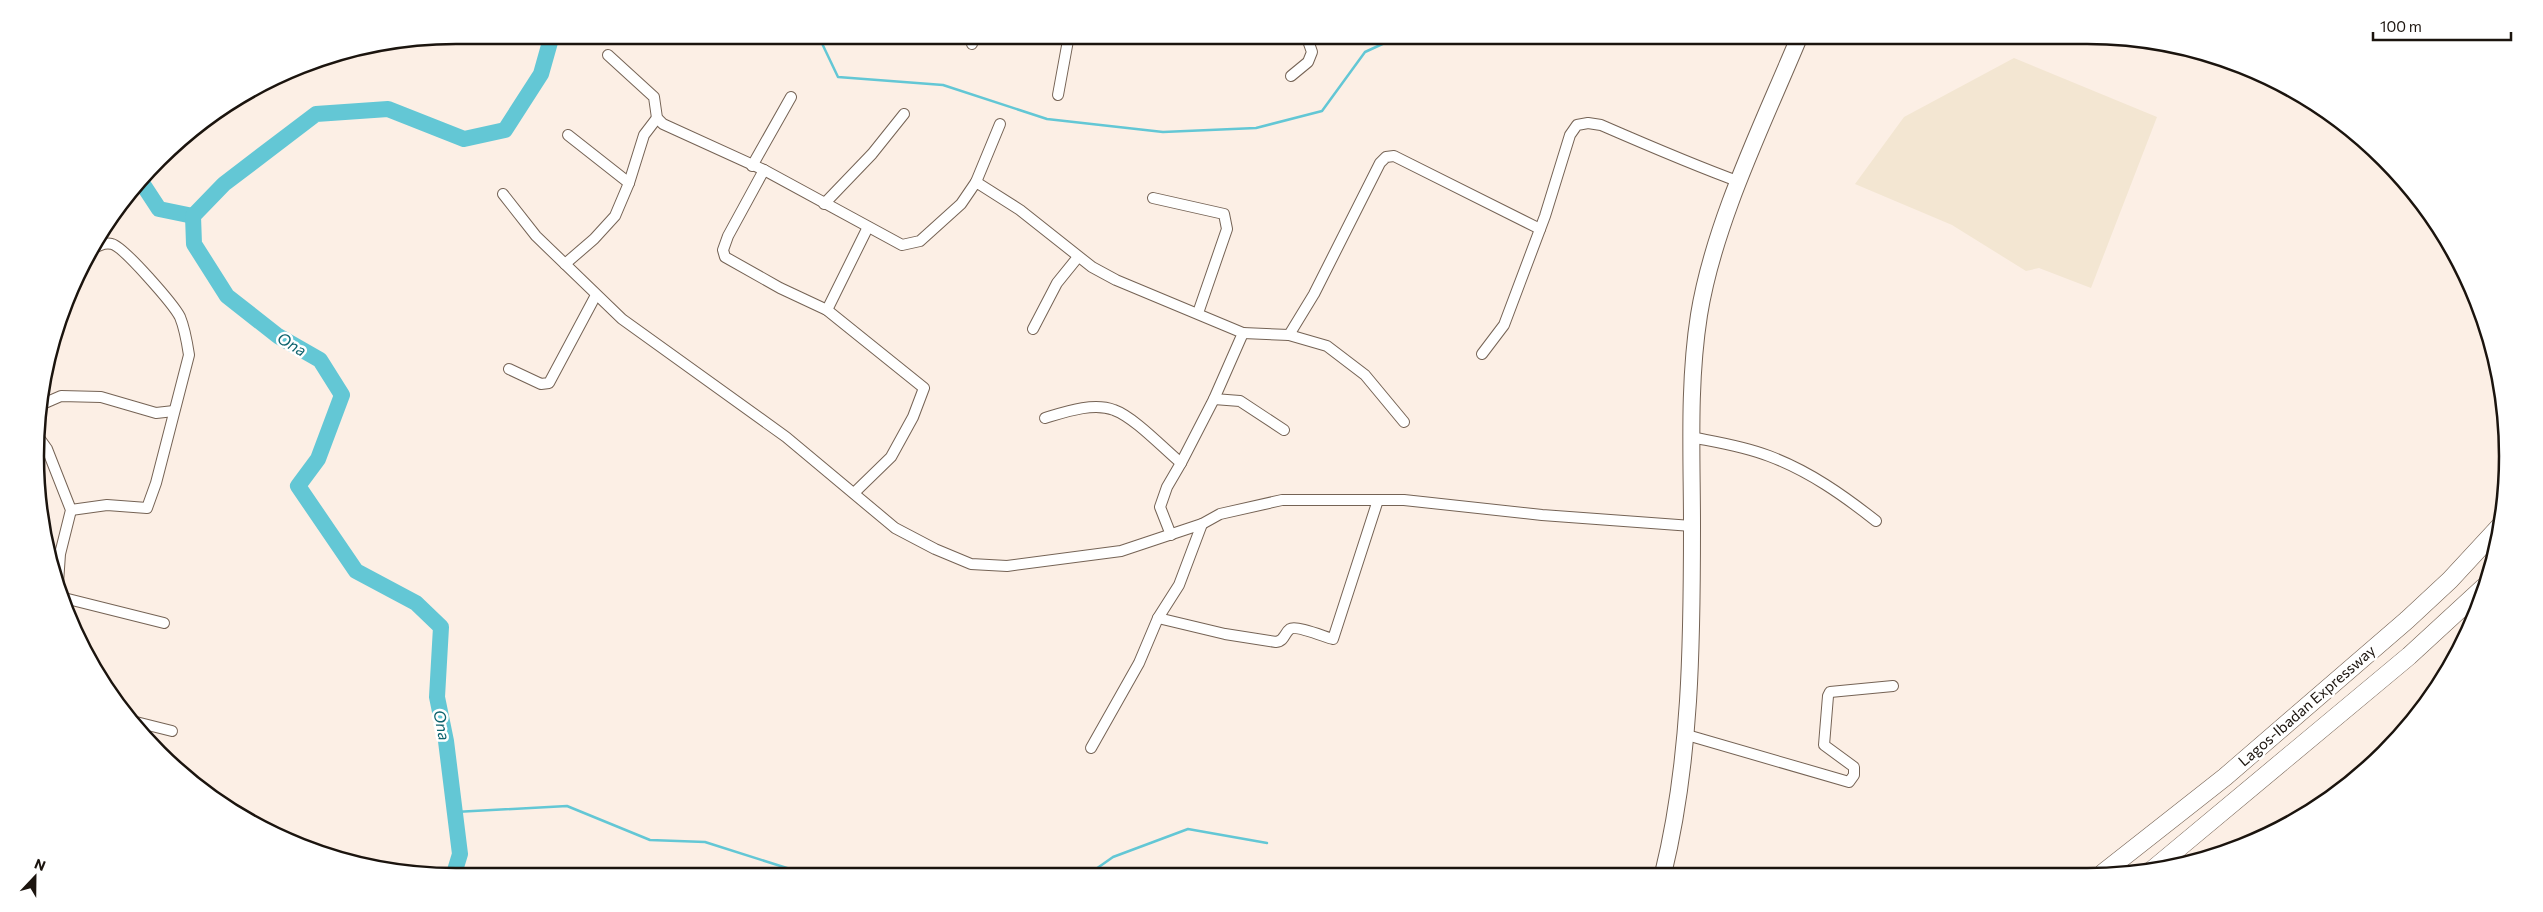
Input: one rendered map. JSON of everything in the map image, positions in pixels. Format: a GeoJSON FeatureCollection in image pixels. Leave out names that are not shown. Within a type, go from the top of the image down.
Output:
{"type":"FeatureCollection","features":[{"type":"Feature","properties":{"kind":"highway"},"geometry":{"type":"LineString","coordinates":[[1664,868],[1674,828],[1687,735],[1692,526],[1691,437],[1695,350],[1704,286],[1740,182],[1796,44]]}},
{"type":"Feature","properties":{"kind":"highway","name":"Lagos-Ibadan Expressway"},"geometry":{"type":"LineString","coordinates":[[2112,867],[2225,777],[2407,620],[2450,580],[2491,536]]}},
{"type":"Feature","properties":{"kind":"highway","name":"Lagos-Ibadan Expressway"},"geometry":{"type":"LineString","coordinates":[[2163,861],[2409,656],[2475,596]]}},
{"type":"Feature","properties":{"kind":"street"},"geometry":{"type":"LineString","coordinates":[[1058,95],[1067,44]]}},
{"type":"Feature","properties":{"kind":"street"},"geometry":{"type":"LineString","coordinates":[[1291,76],[1308,62],[1312,52],[1309,44]]}},
{"type":"Feature","properties":{"kind":"street"},"geometry":{"type":"LineString","coordinates":[[565,264],[608,226],[615,216],[629,183],[644,135],[657,118],[654,96],[608,55]]}},
{"type":"Feature","properties":{"kind":"street"},"geometry":{"type":"LineString","coordinates":[[752,166],[791,97]]}},
{"type":"Feature","properties":{"kind":"street"},"geometry":{"type":"LineString","coordinates":[[824,204],[872,154],[904,114]]}},
{"type":"Feature","properties":{"kind":"street"},"geometry":{"type":"LineString","coordinates":[[657,118],[673,130],[764,170],[902,245],[920,241],[961,204],[976,182],[1000,124]]}},
{"type":"Feature","properties":{"kind":"street"},"geometry":{"type":"LineString","coordinates":[[1482,354],[1504,325],[1540,229],[1570,135],[1577,125],[1588,123],[1601,125],[1676,158],[1707,168],[1740,182]]}},
{"type":"Feature","properties":{"kind":"street"},"geometry":{"type":"LineString","coordinates":[[568,135],[629,183]]}},
{"type":"Feature","properties":{"kind":"street"},"geometry":{"type":"LineString","coordinates":[[1289,336],[1314,294],[1380,163],[1386,157],[1394,156],[1540,229]]}},
{"type":"Feature","properties":{"kind":"street"},"geometry":{"type":"LineString","coordinates":[[764,170],[728,236],[723,250],[725,257],[780,288],[826,310],[924,388],[913,418],[891,457],[854,493]]}},
{"type":"Feature","properties":{"kind":"street"},"geometry":{"type":"LineString","coordinates":[[976,182],[1020,210],[1092,267],[1116,280],[1243,333],[1289,336],[1327,346],[1365,375],[1404,422]]}},
{"type":"Feature","properties":{"kind":"street"},"geometry":{"type":"LineString","coordinates":[[503,194],[536,236],[622,319],[786,437],[895,528],[935,550],[971,564],[1007,566],[1121,551],[1202,524],[1220,514],[1282,500],[1404,500],[1542,515],[1692,526]]}},
{"type":"Feature","properties":{"kind":"street"},"geometry":{"type":"LineString","coordinates":[[1153,198],[1181,206],[1216,211],[1224,214],[1226,218],[1227,229],[1198,313]]}},
{"type":"Feature","properties":{"kind":"street"},"geometry":{"type":"LineString","coordinates":[[826,310],[868,227]]}},
{"type":"Feature","properties":{"kind":"street"},"geometry":{"type":"LineString","coordinates":[[70,510],[107,505],[147,508],[188,355],[185,334],[179,317],[167,299],[117,246],[102,245]]}},
{"type":"Feature","properties":{"kind":"street"},"geometry":{"type":"LineString","coordinates":[[1033,329],[1057,284],[1078,257]]}},
{"type":"Feature","properties":{"kind":"street"},"geometry":{"type":"LineString","coordinates":[[509,369],[541,384],[549,383],[596,295]]}},
{"type":"Feature","properties":{"kind":"street"},"geometry":{"type":"LineString","coordinates":[[1171,535],[1160,507],[1167,487],[1182,463],[1214,399],[1243,333]]}},
{"type":"Feature","properties":{"kind":"street"},"geometry":{"type":"LineString","coordinates":[[47,402],[61,396],[101,397],[156,413],[174,411]]}},
{"type":"Feature","properties":{"kind":"street"},"geometry":{"type":"LineString","coordinates":[[1214,399],[1240,401],[1284,430]]}},
{"type":"Feature","properties":{"kind":"street"},"geometry":{"type":"LineString","coordinates":[[1045,418],[1070,410],[1113,409],[1124,415],[1182,463]]}},
{"type":"Feature","properties":{"kind":"street"},"geometry":{"type":"LineString","coordinates":[[1691,437],[1767,455],[1804,472],[1844,495],[1876,521]]}},
{"type":"Feature","properties":{"kind":"street"},"geometry":{"type":"LineString","coordinates":[[44,445],[70,510],[60,554],[59,567]]}},
{"type":"Feature","properties":{"kind":"street"},"geometry":{"type":"LineString","coordinates":[[1158,618],[1225,634],[1276,642],[1280,642],[1289,630],[1297,627],[1333,639],[1378,500]]}},
{"type":"Feature","properties":{"kind":"street"},"geometry":{"type":"LineString","coordinates":[[1092,748],[1139,663],[1158,618],[1179,585],[1202,524]]}},
{"type":"Feature","properties":{"kind":"street"},"geometry":{"type":"LineString","coordinates":[[70,599],[164,623]]}},
{"type":"Feature","properties":{"kind":"street"},"geometry":{"type":"LineString","coordinates":[[1687,735],[1849,782],[1854,775],[1854,767],[1828,749],[1822,740],[1828,696],[1835,690],[1893,686]]}},
{"type":"Feature","properties":{"kind":"street"},"geometry":{"type":"LineString","coordinates":[[143,725],[172,731]]}},
{"type":"Feature","properties":{"kind":"shaded area"},"geometry":{"type":"Polygon","coordinates":[[[2014,58],[2157,117],[2091,288],[2039,268],[2026,271],[1952,225],[1855,184],[1904,117],[2014,58]]]}},
{"type":"Feature","properties":{"kind":"waterway","name":"Ona"},"geometry":{"type":"LineString","coordinates":[[456,868],[460,854],[446,741],[437,697],[441,627],[416,603],[356,571],[298,486],[318,459],[342,395],[320,360],[278,336],[227,296],[194,244],[193,216],[224,184],[316,114],[388,109],[464,139],[505,130],[541,74],[549,44]]}},
{"type":"Feature","properties":{"kind":"waterway"},"geometry":{"type":"LineString","coordinates":[[822,44],[838,77],[943,85],[1047,119],[1163,132],[1256,128],[1322,111],[1365,52],[1382,44]]}},
{"type":"Feature","properties":{"kind":"waterway"},"geometry":{"type":"LineString","coordinates":[[144,186],[159,209],[193,216]]}},
{"type":"Feature","properties":{"kind":"waterway"},"geometry":{"type":"LineString","coordinates":[[455,812],[567,806],[650,840],[705,842],[787,868]]}},
{"type":"Feature","properties":{"kind":"waterway"},"geometry":{"type":"LineString","coordinates":[[1097,868],[1113,857],[1188,829],[1267,843]]}}]}
